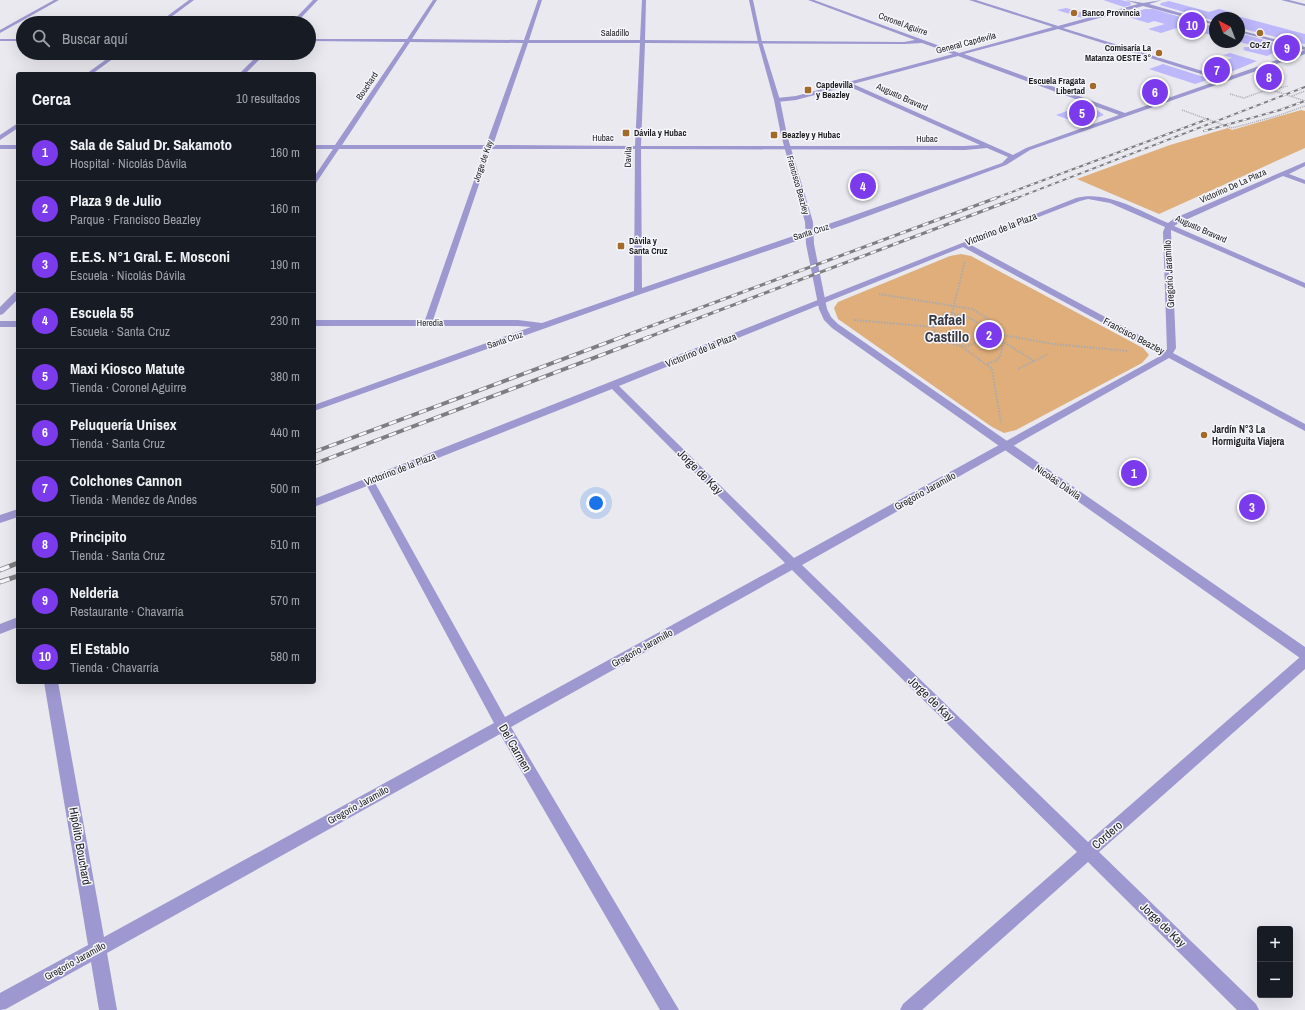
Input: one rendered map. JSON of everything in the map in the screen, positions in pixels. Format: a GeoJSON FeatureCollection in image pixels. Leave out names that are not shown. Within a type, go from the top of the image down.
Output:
{"type":"FeatureCollection","features":[{"type":"Feature","properties":{"kind":"street"},"geometry":{"type":"LineString","coordinates":[[28,16],[57,0]]}},
{"type":"Feature","properties":{"kind":"street"},"geometry":{"type":"LineString","coordinates":[[170,16],[192,0]]}},
{"type":"Feature","properties":{"kind":"street"},"geometry":{"type":"LineString","coordinates":[[300,16],[316,0]]}},
{"type":"Feature","properties":{"kind":"street","name":"Bouchard"},"geometry":{"type":"LineString","coordinates":[[316,179],[435,0]]}},
{"type":"Feature","properties":{"kind":"street","name":"Jorge de Kay"},"geometry":{"type":"LineString","coordinates":[[428,323],[540,0]]}},
{"type":"Feature","properties":{"kind":"street","name":"Davila"},"geometry":{"type":"LineString","coordinates":[[638,292],[636,247],[638,147],[644,0]]}},
{"type":"Feature","properties":{"kind":"street","name":"Francisco Beazley"},"geometry":{"type":"LineString","coordinates":[[751,0],[760,42],[809,222],[814,266],[822,301]]}},
{"type":"Feature","properties":{"kind":"street","name":"Coronel Aguirre"},"geometry":{"type":"LineString","coordinates":[[810,0],[1124,115]]}},
{"type":"Feature","properties":{"kind":"street"},"geometry":{"type":"LineString","coordinates":[[971,0],[1225,80]]}},
{"type":"Feature","properties":{"kind":"street"},"geometry":{"type":"LineString","coordinates":[[1127,0],[1209,22]]}},
{"type":"Feature","properties":{"kind":"street","name":"General Capdevila"},"geometry":{"type":"LineString","coordinates":[[777,100],[796,98],[1160,0]]}},
{"type":"Feature","properties":{"kind":"street"},"geometry":{"type":"LineString","coordinates":[[1283,0],[1305,5]]}},
{"type":"Feature","properties":{"kind":"street"},"geometry":{"type":"LineString","coordinates":[[0,32],[16,23]]}},
{"type":"Feature","properties":{"kind":"street"},"geometry":{"type":"LineString","coordinates":[[1245,33],[1305,49]]}},
{"type":"Feature","properties":{"kind":"street"},"geometry":{"type":"LineString","coordinates":[[0,40],[16,40]]}},
{"type":"Feature","properties":{"kind":"street","name":"Saladillo"},"geometry":{"type":"LineString","coordinates":[[316,40],[904,43],[922,41]]}},
{"type":"Feature","properties":{"kind":"street","name":"Santa Cruz"},"geometry":{"type":"LineString","coordinates":[[316,407],[638,292],[1004,164],[1013,157],[1028,150],[1305,52]]}},
{"type":"Feature","properties":{"kind":"street"},"geometry":{"type":"LineString","coordinates":[[92,72],[108,60]]}},
{"type":"Feature","properties":{"kind":"street"},"geometry":{"type":"LineString","coordinates":[[244,72],[256,60]]}},
{"type":"Feature","properties":{"kind":"street","name":"Augusto Bravard"},"geometry":{"type":"LineString","coordinates":[[848,84],[1013,157]]}},
{"type":"Feature","properties":{"kind":"street"},"geometry":{"type":"LineString","coordinates":[[0,138],[16,126]]}},
{"type":"Feature","properties":{"kind":"street","name":"Hubac"},"geometry":{"type":"LineString","coordinates":[[316,147],[965,148],[987,146]]}},
{"type":"Feature","properties":{"kind":"street"},"geometry":{"type":"LineString","coordinates":[[0,147],[16,147]]}},
{"type":"Feature","properties":{"kind":"street","name":"Victorino De La Plaza"},"geometry":{"type":"LineString","coordinates":[[1169,226],[1178,220],[1305,164]]}},
{"type":"Feature","properties":{"kind":"street"},"geometry":{"type":"LineString","coordinates":[[1283,174],[1305,182]]}},
{"type":"Feature","properties":{"kind":"street","name":"Augusto Bravard"},"geometry":{"type":"LineString","coordinates":[[1088,197],[1112,201],[1305,286]]}},
{"type":"Feature","properties":{"kind":"street","name":"Victorino de la Plaza"},"geometry":{"type":"LineString","coordinates":[[316,502],[613,385],[849,289],[966,246],[1078,199],[1088,197]]}},
{"type":"Feature","properties":{"kind":"street","name":"Gregorio Jaramillo"},"geometry":{"type":"LineString","coordinates":[[0,1003],[1168,355],[1172,348],[1167,232],[1169,226]]}},
{"type":"Feature","properties":{"kind":"street","name":"Francisco Beazley"},"geometry":{"type":"LineString","coordinates":[[966,246],[1305,428]]}},
{"type":"Feature","properties":{"kind":"street"},"geometry":{"type":"LineString","coordinates":[[0,312],[16,296]]}},
{"type":"Feature","properties":{"kind":"street"},"geometry":{"type":"LineString","coordinates":[[822,301],[823,309],[827,318]]}},
{"type":"Feature","properties":{"kind":"street","name":"Nicolás Dávila"},"geometry":{"type":"LineString","coordinates":[[827,318],[835,326],[1305,654]]}},
{"type":"Feature","properties":{"kind":"street","name":"Heredia"},"geometry":{"type":"LineString","coordinates":[[316,323],[518,323],[545,326]]}},
{"type":"Feature","properties":{"kind":"street"},"geometry":{"type":"LineString","coordinates":[[0,324],[16,324]]}},
{"type":"Feature","properties":{"kind":"street","name":"Jorge de Kay"},"geometry":{"type":"LineString","coordinates":[[613,385],[793,564],[1250,1010]]}},
{"type":"Feature","properties":{"kind":"street","name":"Del Carmen"},"geometry":{"type":"LineString","coordinates":[[369,481],[502,725],[670,1010]]}},
{"type":"Feature","properties":{"kind":"street"},"geometry":{"type":"LineString","coordinates":[[0,519],[16,514]]}},
{"type":"Feature","properties":{"kind":"street"},"geometry":{"type":"LineString","coordinates":[[0,629],[16,623]]}},
{"type":"Feature","properties":{"kind":"street","name":"Cordero"},"geometry":{"type":"LineString","coordinates":[[909,1010],[1305,661]]}},
{"type":"Feature","properties":{"kind":"street","name":"Hipólito Bouchard"},"geometry":{"type":"LineString","coordinates":[[51,684],[108,1010]]}},
{"type":"Feature","properties":{"kind":"path"},"geometry":{"type":"LineString","coordinates":[[1207,86],[1244,98],[1269,89],[1305,101]]}},
{"type":"Feature","properties":{"kind":"path"},"geometry":{"type":"LineString","coordinates":[[1272,91],[1288,86]]}},
{"type":"Feature","properties":{"kind":"path"},"geometry":{"type":"LineString","coordinates":[[1291,96],[1305,91]]}},
{"type":"Feature","properties":{"kind":"path"},"geometry":{"type":"LineString","coordinates":[[1160,103],[1232,128],[1277,116],[1305,106]]}},
{"type":"Feature","properties":{"kind":"path"},"geometry":{"type":"LineString","coordinates":[[952,313],[966,246]]}},
{"type":"Feature","properties":{"kind":"path"},"geometry":{"type":"LineString","coordinates":[[849,289],[972,309],[1001,327],[1003,334],[1000,354],[996,360],[986,364]]}},
{"type":"Feature","properties":{"kind":"path"},"geometry":{"type":"LineString","coordinates":[[986,332],[985,336],[977,342],[960,346],[952,345],[939,338],[934,327],[935,319],[938,315],[952,313],[979,323],[986,332],[1053,344],[1130,351]]}},
{"type":"Feature","properties":{"kind":"path"},"geometry":{"type":"LineString","coordinates":[[827,318],[934,327]]}},
{"type":"Feature","properties":{"kind":"path"},"geometry":{"type":"LineString","coordinates":[[1002,341],[1034,361]]}},
{"type":"Feature","properties":{"kind":"path"},"geometry":{"type":"LineString","coordinates":[[960,346],[992,369],[1005,445]]}},
{"type":"Feature","properties":{"kind":"path"},"geometry":{"type":"LineString","coordinates":[[1018,369],[1048,354]]}},
{"type":"Feature","properties":{"kind":"shaded area"},"geometry":{"type":"Polygon","coordinates":[[[1301,110],[1305,111],[1305,148],[1159,214],[1077,179],[1170,145],[1228,128],[1232,130],[1301,110]]]}},
{"type":"Feature","properties":{"kind":"shaded area"},"geometry":{"type":"Polygon","coordinates":[[[961,254],[971,256],[1143,348],[1149,355],[1142,363],[1016,430],[1004,433],[992,427],[838,319],[834,308],[838,302],[950,256],[961,254]]]}},
{"type":"Feature","properties":{"kind":"building"},"geometry":{"type":"Polygon","coordinates":[[[1103,0],[1121,0],[1130,2],[1131,5],[1124,7],[1103,0]]]}},
{"type":"Feature","properties":{"kind":"building"},"geometry":{"type":"Polygon","coordinates":[[[1169,1],[1209,12],[1209,19],[1160,5],[1161,3],[1169,1]]]}},
{"type":"Feature","properties":{"kind":"building","name":"Banco Provincia"},"geometry":{"type":"Polygon","coordinates":[[[1066,8],[1091,15],[1082,18],[1057,10],[1066,8]]]}},
{"type":"Feature","properties":{"kind":"building"},"geometry":{"type":"Polygon","coordinates":[[[1145,9],[1153,9],[1204,24],[1187,29],[1180,27],[1161,33],[1148,29],[1165,24],[1154,21],[1148,23],[1122,15],[1145,9]]]}},
{"type":"Feature","properties":{"kind":"building"},"geometry":{"type":"Polygon","coordinates":[[[1219,9],[1231,12],[1209,12],[1219,9]]]}},
{"type":"Feature","properties":{"kind":"building"},"geometry":{"type":"Polygon","coordinates":[[[1245,18],[1305,34],[1305,44],[1245,29],[1245,18]]]}},
{"type":"Feature","properties":{"kind":"building"},"geometry":{"type":"Polygon","coordinates":[[[1209,25],[1209,34],[1191,30],[1209,25]]]}},
{"type":"Feature","properties":{"kind":"building"},"geometry":{"type":"Polygon","coordinates":[[[1245,35],[1290,47],[1292,50],[1283,53],[1272,51],[1275,52],[1267,56],[1243,50],[1245,49],[1242,48],[1259,47],[1245,44],[1245,35]]]}},
{"type":"Feature","properties":{"kind":"building"},"geometry":{"type":"Polygon","coordinates":[[[1230,53],[1257,61],[1226,74],[1202,69],[1214,63],[1205,61],[1212,58],[1222,61],[1232,58],[1223,55],[1230,53]]]}},
{"type":"Feature","properties":{"kind":"building"},"geometry":{"type":"Polygon","coordinates":[[[1163,64],[1210,79],[1195,84],[1149,69],[1163,64]]]}},
{"type":"Feature","properties":{"kind":"building"},"geometry":{"type":"Polygon","coordinates":[[[1152,88],[1168,94],[1159,97],[1143,91],[1152,88]]]}},
{"type":"Feature","properties":{"kind":"building"},"geometry":{"type":"Polygon","coordinates":[[[1083,105],[1097,110],[1104,115],[1081,124],[1056,115],[1083,105]]]}},
{"type":"Feature","properties":{"kind":"railway"},"geometry":{"type":"LineString","coordinates":[[1014,199],[1305,87]]}},
{"type":"Feature","properties":{"kind":"railway"},"geometry":{"type":"LineString","coordinates":[[1204,131],[1280,110],[1305,101]]}},
{"type":"Feature","properties":{"kind":"railway"},"geometry":{"type":"LineString","coordinates":[[993,199],[1208,119]]}},
{"type":"Feature","properties":{"kind":"railway"},"geometry":{"type":"LineString","coordinates":[[619,338],[996,198]]}},
{"type":"Feature","properties":{"kind":"railway"},"geometry":{"type":"LineString","coordinates":[[646,338],[1017,198]]}},
{"type":"Feature","properties":{"kind":"railway"},"geometry":{"type":"LineString","coordinates":[[316,451],[622,337]]}},
{"type":"Feature","properties":{"kind":"railway"},"geometry":{"type":"LineString","coordinates":[[316,463],[649,337]]}},
{"type":"Feature","properties":{"kind":"railway"},"geometry":{"type":"LineString","coordinates":[[0,570],[16,564]]}},
{"type":"Feature","properties":{"kind":"railway"},"geometry":{"type":"LineString","coordinates":[[0,582],[16,577]]}},
{"type":"Feature","properties":{"kind":"place","name":"Banco Provincia"},"geometry":{"type":"Point","coordinates":[1074,13]}},
{"type":"Feature","properties":{"kind":"place","name":"El Establo"},"geometry":{"type":"Point","coordinates":[1192,25]}},
{"type":"Feature","properties":{"kind":"place","name":"Co-27"},"geometry":{"type":"Point","coordinates":[1260,33]}},
{"type":"Feature","properties":{"kind":"place","name":"Nelderia"},"geometry":{"type":"Point","coordinates":[1287,48]}},
{"type":"Feature","properties":{"kind":"place","name":"Comisaría La Matanza OESTE 3°"},"geometry":{"type":"Point","coordinates":[1159,53]}},
{"type":"Feature","properties":{"kind":"place","name":"Colchones Cannon"},"geometry":{"type":"Point","coordinates":[1217,70]}},
{"type":"Feature","properties":{"kind":"place","name":"Principito"},"geometry":{"type":"Point","coordinates":[1269,77]}},
{"type":"Feature","properties":{"kind":"place","name":"Escuela Fragata Libertad"},"geometry":{"type":"Point","coordinates":[1093,86]}},
{"type":"Feature","properties":{"kind":"place","name":"Capdevilla y Beazley"},"geometry":{"type":"Point","coordinates":[808,90]}},
{"type":"Feature","properties":{"kind":"place","name":"Peluquería Unisex"},"geometry":{"type":"Point","coordinates":[1155,92]}},
{"type":"Feature","properties":{"kind":"place","name":"Maxi Kiosco Matute"},"geometry":{"type":"Point","coordinates":[1082,113]}},
{"type":"Feature","properties":{"kind":"place","name":"Dávila y Hubac"},"geometry":{"type":"Point","coordinates":[626,133]}},
{"type":"Feature","properties":{"kind":"place","name":"Beazley y Hubac"},"geometry":{"type":"Point","coordinates":[774,135]}},
{"type":"Feature","properties":{"kind":"place","name":"Escuela 55"},"geometry":{"type":"Point","coordinates":[863,186]}},
{"type":"Feature","properties":{"kind":"place","name":"Dávila y Santa Cruz"},"geometry":{"type":"Point","coordinates":[621,246]}},
{"type":"Feature","properties":{"kind":"place","name":"Plaza 9 de Julio"},"geometry":{"type":"Point","coordinates":[989,335]}},
{"type":"Feature","properties":{"kind":"place","name":"Jardín N°3 La Hormiguita Viajera"},"geometry":{"type":"Point","coordinates":[1204,435]}},
{"type":"Feature","properties":{"kind":"place","name":"Sala de Salud Dr. Sakamoto"},"geometry":{"type":"Point","coordinates":[1134,473]}},
{"type":"Feature","properties":{"kind":"place","name":"E.E.S. N°1 Gral. E. Mosconi"},"geometry":{"type":"Point","coordinates":[1252,507]}},
{"type":"Feature","properties":{"kind":"district","name":"Rafael Castillo"},"geometry":{"type":"Point","coordinates":[947,328]}}]}
